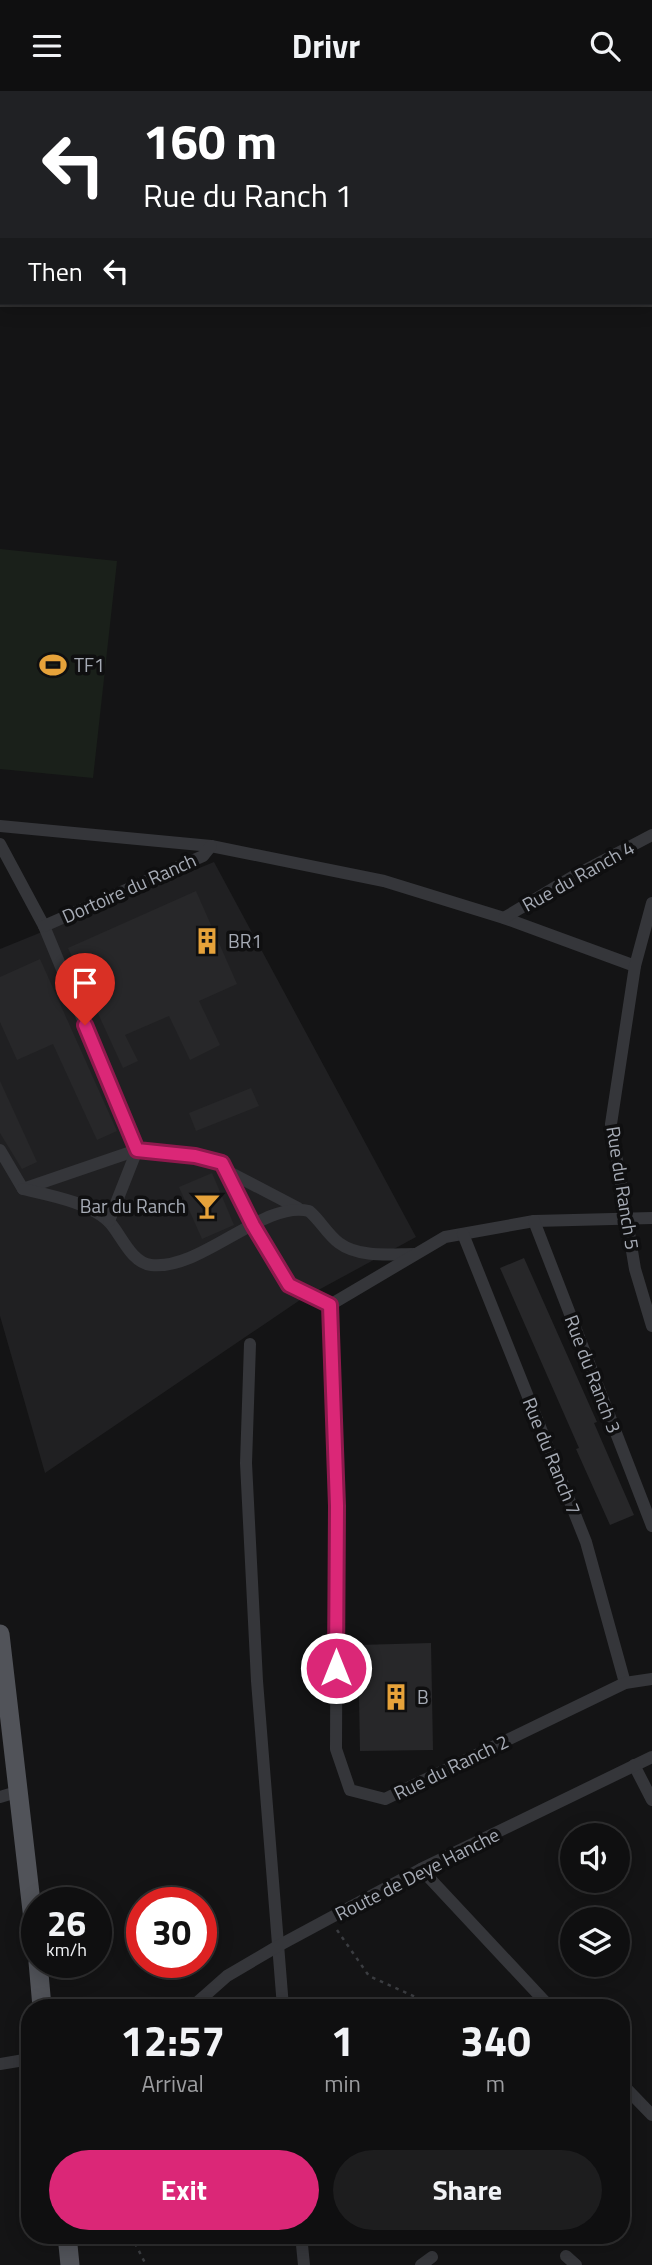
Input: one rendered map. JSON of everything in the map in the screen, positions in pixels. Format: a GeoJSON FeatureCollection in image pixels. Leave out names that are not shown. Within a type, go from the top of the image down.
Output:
{"type":"FeatureCollection","features":[{"type":"Feature","properties":{"kind":"main road"},"geometry":{"type":"LineString","coordinates":[[0,1634],[30,1887]]}},
{"type":"Feature","properties":{"kind":"main road"},"geometry":{"type":"LineString","coordinates":[[39,1978],[41,1999]]}},
{"type":"Feature","properties":{"kind":"main road"},"geometry":{"type":"LineString","coordinates":[[68,2244],[70,2265]]}},
{"type":"Feature","properties":{"kind":"street"},"geometry":{"type":"LineString","coordinates":[[0,826],[211,846],[384,881],[504,918],[635,966]]}},
{"type":"Feature","properties":{"kind":"street","name":"Rue du Ranch 4"},"geometry":{"type":"LineString","coordinates":[[504,918],[574,876],[652,835]]}},
{"type":"Feature","properties":{"kind":"street"},"geometry":{"type":"LineString","coordinates":[[0,844],[44,926],[137,1150],[109,1221]]}},
{"type":"Feature","properties":{"kind":"street","name":"Dortoire du Ranch"},"geometry":{"type":"LineString","coordinates":[[44,926],[204,856],[211,846]]}},
{"type":"Feature","properties":{"kind":"street","name":"Rue du Ranch 5"},"geometry":{"type":"LineString","coordinates":[[652,903],[635,966],[611,1124],[635,1269],[652,1326]]}},
{"type":"Feature","properties":{"kind":"street"},"geometry":{"type":"LineString","coordinates":[[0,1150],[23,1189],[74,1201],[109,1221],[137,1260],[148,1265],[167,1265],[188,1258],[253,1225],[289,1209],[298,1208]]}},
{"type":"Feature","properties":{"kind":"street"},"geometry":{"type":"LineString","coordinates":[[23,1189],[137,1150],[217,1160],[227,1171],[253,1225],[289,1285],[330,1305],[445,1237],[534,1221],[652,1218]]}},
{"type":"Feature","properties":{"kind":"street"},"geometry":{"type":"LineString","coordinates":[[227,1171],[298,1208],[309,1211],[340,1244],[370,1254],[416,1254]]}},
{"type":"Feature","properties":{"kind":"street","name":"Rue du Ranch 3"},"geometry":{"type":"LineString","coordinates":[[534,1221],[652,1526]]}},
{"type":"Feature","properties":{"kind":"street","name":"Rue du Ranch 7"},"geometry":{"type":"LineString","coordinates":[[463,1234],[586,1542],[625,1683]]}},
{"type":"Feature","properties":{"kind":"street","name":"Rue du Ranch 2"},"geometry":{"type":"LineString","coordinates":[[330,1305],[337,1506],[336,1749],[349,1790],[385,1799],[625,1683],[652,1679]]}},
{"type":"Feature","properties":{"kind":"street"},"geometry":{"type":"LineString","coordinates":[[250,1345],[247,1476],[257,1681],[282,1999]]}},
{"type":"Feature","properties":{"kind":"street","name":"Route de Deye Hanche"},"geometry":{"type":"LineString","coordinates":[[201,1999],[228,1976],[278,1946],[421,1869],[652,1757]]}},
{"type":"Feature","properties":{"kind":"street"},"geometry":{"type":"LineString","coordinates":[[634,1765],[652,1800]]}},
{"type":"Feature","properties":{"kind":"street"},"geometry":{"type":"LineString","coordinates":[[0,1797],[20,1791]]}},
{"type":"Feature","properties":{"kind":"street"},"geometry":{"type":"LineString","coordinates":[[421,1869],[543,1999]]}},
{"type":"Feature","properties":{"kind":"street"},"geometry":{"type":"LineString","coordinates":[[0,2064],[21,2060]]}},
{"type":"Feature","properties":{"kind":"street"},"geometry":{"type":"LineString","coordinates":[[630,2092],[652,2115]]}},
{"type":"Feature","properties":{"kind":"street"},"geometry":{"type":"LineString","coordinates":[[303,2244],[304,2265]]}},
{"type":"Feature","properties":{"kind":"street"},"geometry":{"type":"LineString","coordinates":[[421,2265],[432,2257]]}},
{"type":"Feature","properties":{"kind":"path"},"geometry":{"type":"LineString","coordinates":[[329,1919],[369,1976],[420,1999]]}},
{"type":"Feature","properties":{"kind":"path"},"geometry":{"type":"LineString","coordinates":[[136,2244],[146,2265]]}},
{"type":"Feature","properties":{"kind":"shaded area","name":"TF1"},"geometry":{"type":"Polygon","coordinates":[[[0,549],[117,561],[93,778],[0,769],[0,549]]]}},
{"type":"Feature","properties":{"kind":"shaded area"},"geometry":{"type":"Polygon","coordinates":[[[214,862],[416,1237],[300,1300],[45,1473],[0,1316],[0,949],[214,862]]]}},
{"type":"Feature","properties":{"kind":"building"},"geometry":{"type":"Polygon","coordinates":[[[196,891],[237,984],[199,1001],[220,1045],[190,1060],[169,1016],[125,1035],[138,1061],[123,1068],[68,948],[196,891]]]}},
{"type":"Feature","properties":{"kind":"building"},"geometry":{"type":"Polygon","coordinates":[[[40,959],[117,1131],[97,1140],[53,1044],[17,1060],[0,1022],[0,977],[40,959]]]}},
{"type":"Feature","properties":{"kind":"building"},"geometry":{"type":"Polygon","coordinates":[[[0,1081],[37,1162],[22,1169],[0,1133],[0,1081]]]}},
{"type":"Feature","properties":{"kind":"building"},"geometry":{"type":"Polygon","coordinates":[[[251,1088],[259,1106],[196,1131],[189,1113],[251,1088]]]}},
{"type":"Feature","properties":{"kind":"building","name":"Bar du Ranch"},"geometry":{"type":"Polygon","coordinates":[[[212,1173],[234,1225],[202,1239],[179,1187],[212,1173]]]}},
{"type":"Feature","properties":{"kind":"building"},"geometry":{"type":"Polygon","coordinates":[[[524,1258],[597,1422],[594,1423],[634,1515],[610,1525],[500,1268],[524,1258]]]}},
{"type":"Feature","properties":{"kind":"building","name":"B"},"geometry":{"type":"Polygon","coordinates":[[[431,1643],[433,1750],[360,1751],[358,1645],[431,1643]]]}},
{"type":"Feature","properties":{"kind":"place","name":"TF1"},"geometry":{"type":"Point","coordinates":[53,665]}},
{"type":"Feature","properties":{"kind":"place","name":"BR1"},"geometry":{"type":"Point","coordinates":[207,941]}},
{"type":"Feature","properties":{"kind":"place","name":"Bar du Ranch"},"geometry":{"type":"Point","coordinates":[207,1206]}},
{"type":"Feature","properties":{"kind":"place","name":"B"},"geometry":{"type":"Point","coordinates":[396,1697]}},
{"type":"Feature","properties":{"kind":"route"},"geometry":{"type":"LineString","coordinates":[[85,1025],[137,1150],[195,1156],[222,1163],[253,1225],[289,1285],[330,1305],[337,1506],[336,1668]]}}]}
